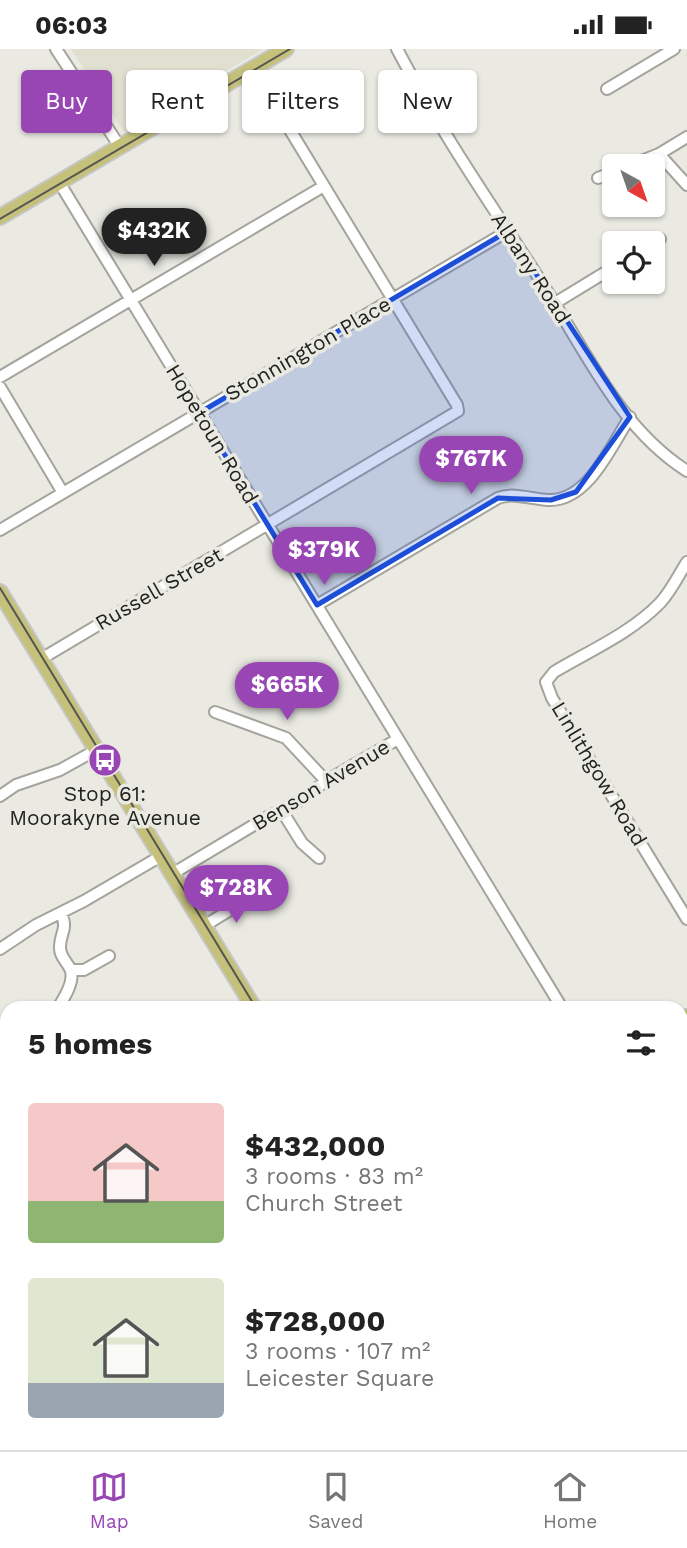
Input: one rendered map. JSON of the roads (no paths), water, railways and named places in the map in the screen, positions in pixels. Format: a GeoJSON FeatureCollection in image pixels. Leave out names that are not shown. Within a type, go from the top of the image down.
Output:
{"type":"FeatureCollection","features":[{"type":"Feature","properties":{"kind":"main road"},"geometry":{"type":"LineString","coordinates":[[0,217],[286,49]]}},
{"type":"Feature","properties":{"kind":"main road"},"geometry":{"type":"LineString","coordinates":[[0,592],[248,1001]]}},
{"type":"Feature","properties":{"kind":"street"},"geometry":{"type":"LineString","coordinates":[[56,49],[120,147]]}},
{"type":"Feature","properties":{"kind":"street","name":"Albany Road"},"geometry":{"type":"LineString","coordinates":[[397,49],[458,155],[555,303],[595,371],[630,417],[663,453],[687,471]]}},
{"type":"Feature","properties":{"kind":"street"},"geometry":{"type":"LineString","coordinates":[[607,89],[674,49]]}},
{"type":"Feature","properties":{"kind":"street"},"geometry":{"type":"LineString","coordinates":[[253,68],[393,299]]}},
{"type":"Feature","properties":{"kind":"street"},"geometry":{"type":"LineString","coordinates":[[659,154],[687,137]]}},
{"type":"Feature","properties":{"kind":"street"},"geometry":{"type":"LineString","coordinates":[[665,161],[687,185]]}},
{"type":"Feature","properties":{"kind":"street"},"geometry":{"type":"LineString","coordinates":[[598,178],[602,176]]}},
{"type":"Feature","properties":{"kind":"street","name":"Hopetoun Road"},"geometry":{"type":"LineString","coordinates":[[59,182],[558,1001]]}},
{"type":"Feature","properties":{"kind":"street"},"geometry":{"type":"LineString","coordinates":[[0,377],[324,186]]}},
{"type":"Feature","properties":{"kind":"street","name":"Stonnington Place"},"geometry":{"type":"LineString","coordinates":[[0,530],[508,231]]}},
{"type":"Feature","properties":{"kind":"street"},"geometry":{"type":"LineString","coordinates":[[555,303],[602,274]]}},
{"type":"Feature","properties":{"kind":"street","name":"Russell Street"},"geometry":{"type":"LineString","coordinates":[[41,659],[458,411],[457,405],[393,299]]}},
{"type":"Feature","properties":{"kind":"street"},"geometry":{"type":"LineString","coordinates":[[0,387],[63,493]]}},
{"type":"Feature","properties":{"kind":"street"},"geometry":{"type":"LineString","coordinates":[[317,605],[498,498],[509,495],[551,500],[576,492],[591,479],[630,417]]}},
{"type":"Feature","properties":{"kind":"street","name":"Linlithgow Road"},"geometry":{"type":"LineString","coordinates":[[687,562],[667,595],[635,624],[554,672],[546,683],[552,698],[687,919]]}},
{"type":"Feature","properties":{"kind":"street"},"geometry":{"type":"LineString","coordinates":[[215,712],[286,739],[326,781]]}},
{"type":"Feature","properties":{"kind":"street","name":"Benson Avenue"},"geometry":{"type":"LineString","coordinates":[[172,874],[295,804],[326,781],[398,739]]}},
{"type":"Feature","properties":{"kind":"street"},"geometry":{"type":"LineString","coordinates":[[0,796],[16,785],[60,770],[96,750]]}},
{"type":"Feature","properties":{"kind":"street"},"geometry":{"type":"LineString","coordinates":[[282,811],[302,843],[318,858]]}},
{"type":"Feature","properties":{"kind":"street"},"geometry":{"type":"LineString","coordinates":[[0,949],[27,930],[161,856]]}},
{"type":"Feature","properties":{"kind":"street"},"geometry":{"type":"LineString","coordinates":[[204,926],[247,897]]}},
{"type":"Feature","properties":{"kind":"street"},"geometry":{"type":"LineString","coordinates":[[61,913],[65,927],[60,941],[60,953],[71,970],[69,985],[61,1001]]}},
{"type":"Feature","properties":{"kind":"street"},"geometry":{"type":"LineString","coordinates":[[71,970],[84,970],[109,956]]}},
{"type":"Feature","properties":{"kind":"tram line"},"geometry":{"type":"LineString","coordinates":[[0,219],[290,49]]}},
{"type":"Feature","properties":{"kind":"tram line"},"geometry":{"type":"LineString","coordinates":[[0,588],[252,1001]]}},
{"type":"Feature","properties":{"kind":"place","name":"Stop 61: Moorakyne Avenue"},"geometry":{"type":"Point","coordinates":[105,760]}}]}
